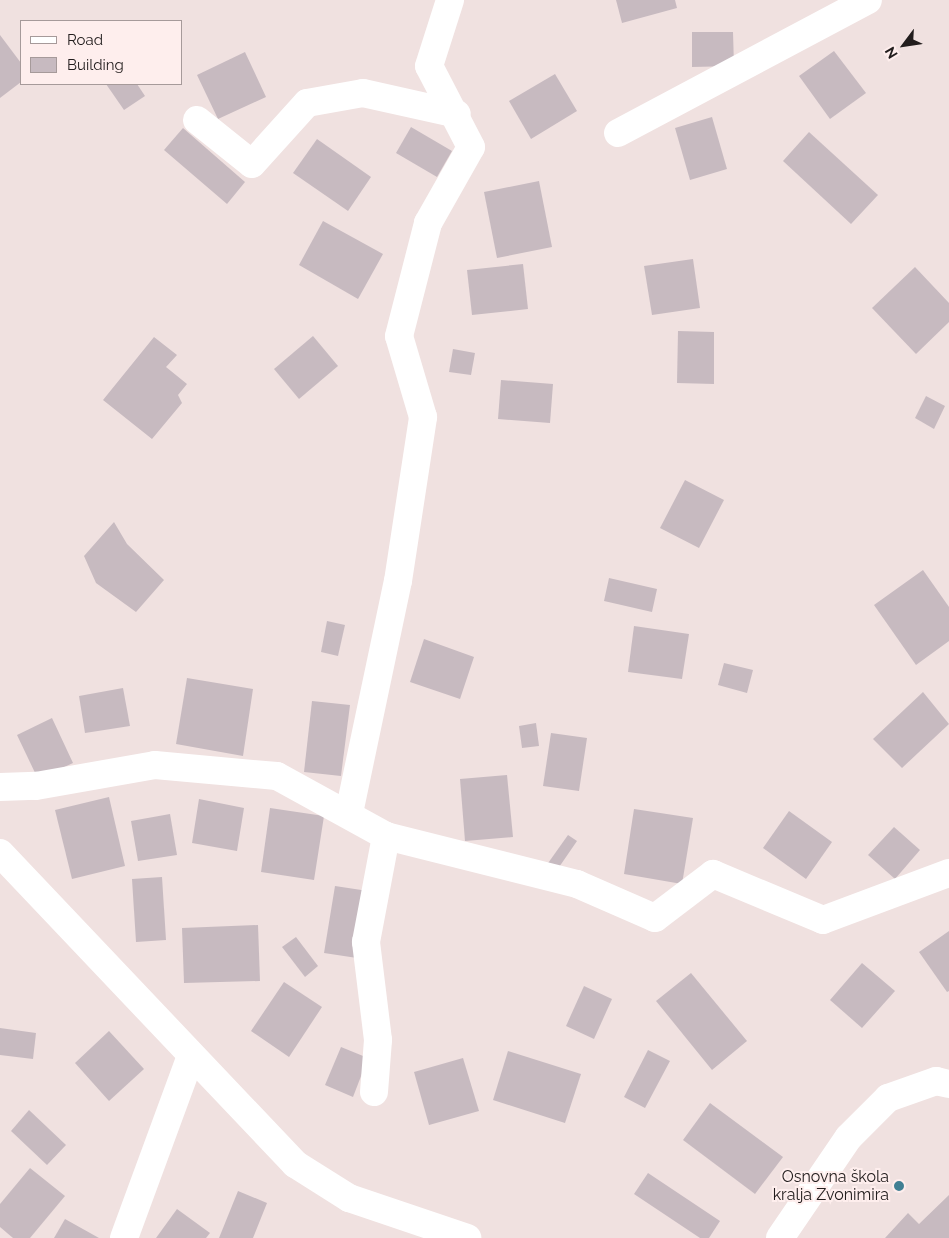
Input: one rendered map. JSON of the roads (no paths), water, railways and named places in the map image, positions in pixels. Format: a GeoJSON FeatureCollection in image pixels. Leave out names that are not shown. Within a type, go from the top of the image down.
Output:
{"type":"FeatureCollection","features":[{"type":"Feature","properties":{"kind":"street"},"geometry":{"type":"LineString","coordinates":[[349,813],[398,581],[423,417],[398,336],[428,223],[471,147],[457,114],[428,66],[450,0]]}},
{"type":"Feature","properties":{"kind":"street"},"geometry":{"type":"LineString","coordinates":[[618,133],[868,0]]}},
{"type":"Feature","properties":{"kind":"street"},"geometry":{"type":"LineString","coordinates":[[197,120],[252,164],[306,103],[363,93],[457,114]]}},
{"type":"Feature","properties":{"kind":"street"},"geometry":{"type":"LineString","coordinates":[[0,787],[36,786],[155,765],[277,776],[349,813],[386,836],[577,884],[655,918],[713,874],[823,920],[949,873]]}},
{"type":"Feature","properties":{"kind":"street"},"geometry":{"type":"LineString","coordinates":[[374,1092],[378,1040],[366,942],[386,836]]}},
{"type":"Feature","properties":{"kind":"street"},"geometry":{"type":"LineString","coordinates":[[0,853],[295,1164],[349,1198],[467,1238]]}},
{"type":"Feature","properties":{"kind":"street"},"geometry":{"type":"LineString","coordinates":[[124,1238],[191,1056]]}},
{"type":"Feature","properties":{"kind":"street"},"geometry":{"type":"LineString","coordinates":[[780,1238],[849,1137],[888,1098],[936,1081],[949,1084]]}},
{"type":"Feature","properties":{"kind":"place","name":"Osnovna škola kralja Zvonimira"},"geometry":{"type":"Point","coordinates":[899,1186]}}]}
